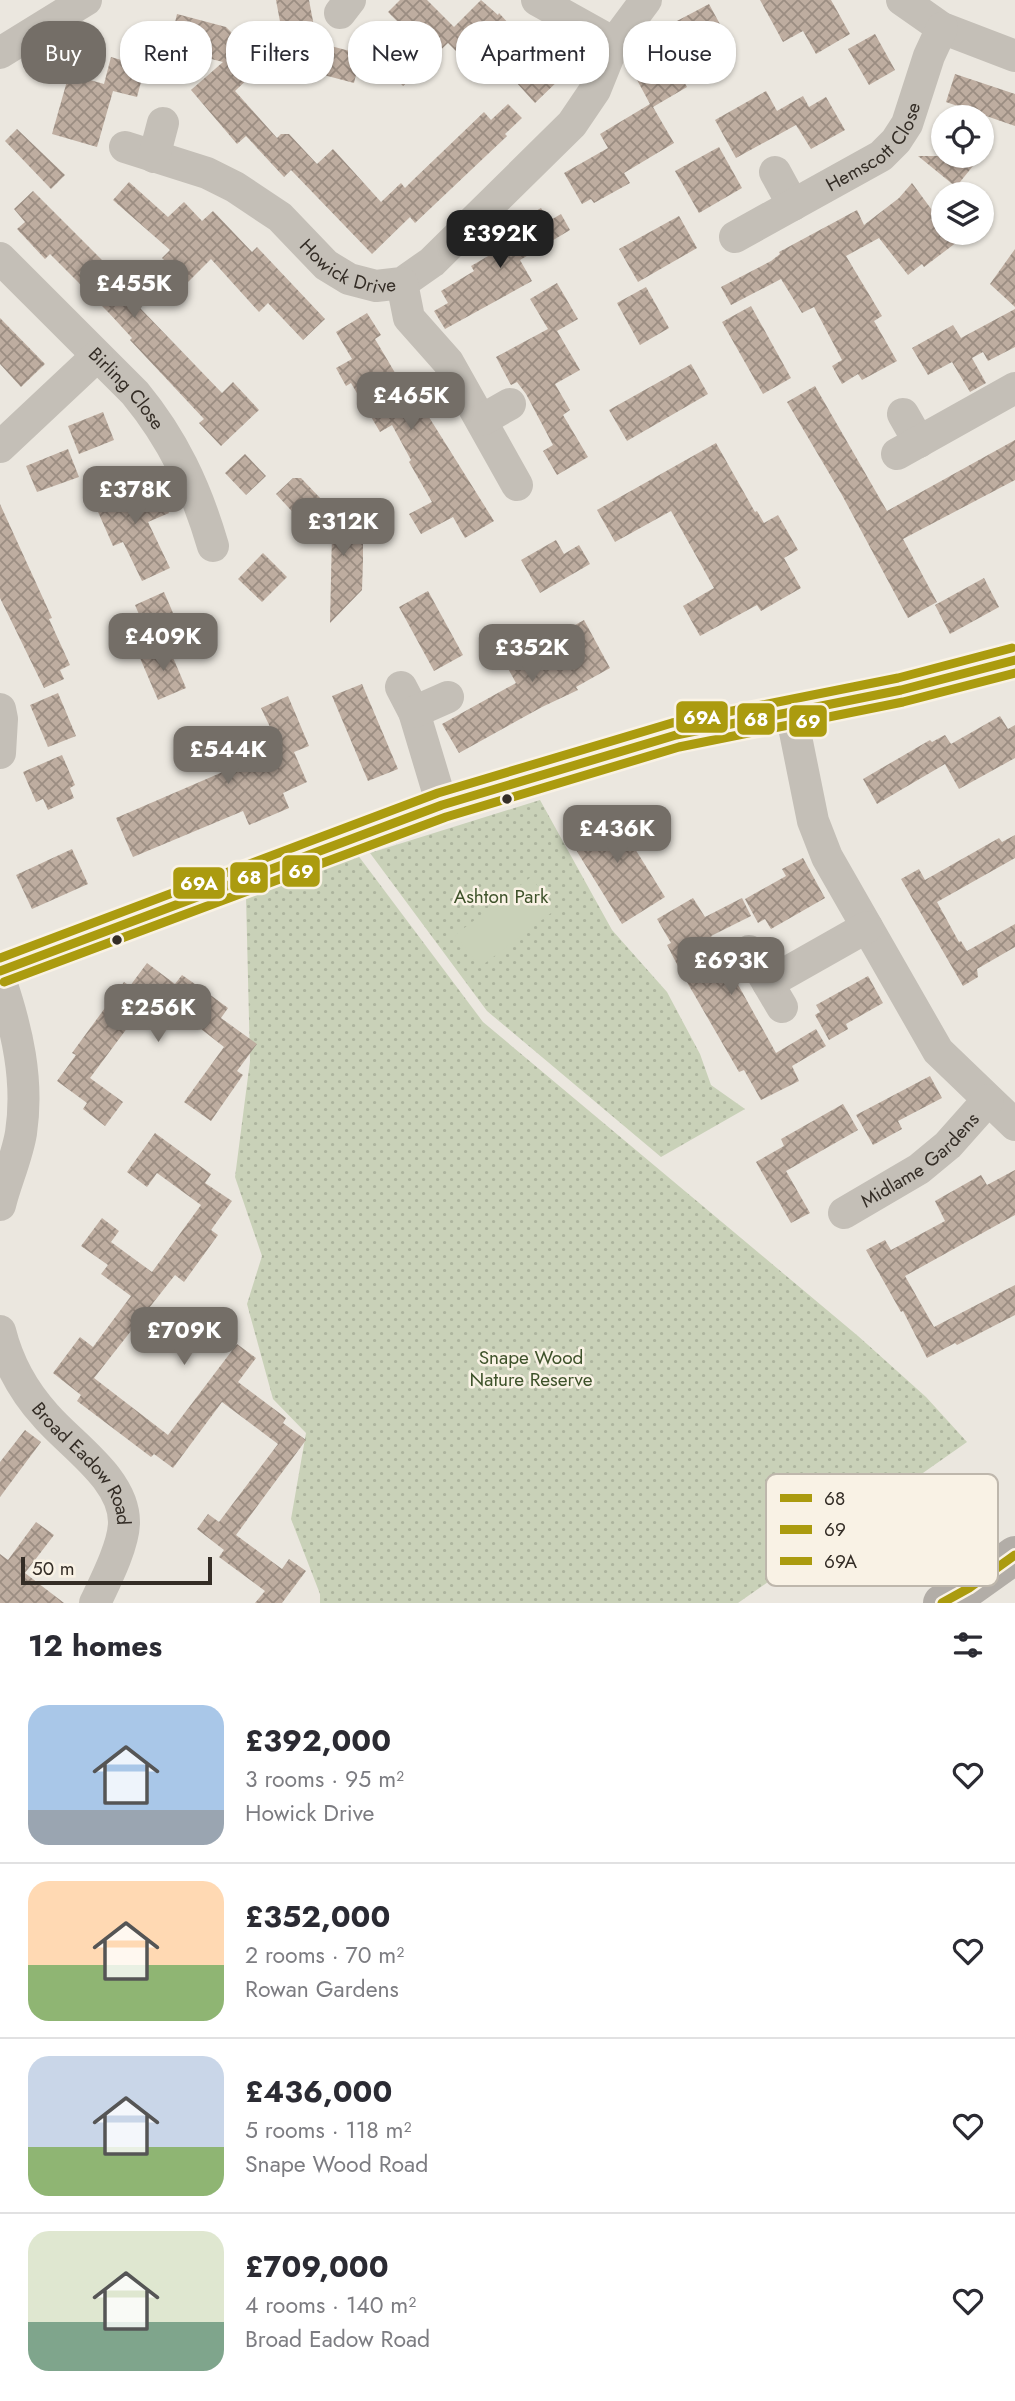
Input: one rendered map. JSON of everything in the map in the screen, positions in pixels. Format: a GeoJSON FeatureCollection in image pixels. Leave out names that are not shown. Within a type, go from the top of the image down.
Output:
{"type":"FeatureCollection","features":[{"type":"Feature","properties":{"kind":"main road"},"geometry":{"type":"LineString","coordinates":[[998,1567],[1015,1555]]}},
{"type":"Feature","properties":{"kind":"main road"},"geometry":{"type":"LineString","coordinates":[[998,1581],[1015,1575]]}},
{"type":"Feature","properties":{"kind":"main road"},"geometry":{"type":"LineString","coordinates":[[956,1595],[983,1586]]}},
{"type":"Feature","properties":{"kind":"street"},"geometry":{"type":"LineString","coordinates":[[0,53],[86,0]]}},
{"type":"Feature","properties":{"kind":"street"},"geometry":{"type":"LineString","coordinates":[[537,0],[614,43]]}},
{"type":"Feature","properties":{"kind":"street","name":"Howick Drive"},"geometry":{"type":"LineString","coordinates":[[125,147],[207,173],[258,201],[280,217],[326,265],[349,279],[376,286],[402,283],[432,262],[572,124],[594,90],[614,43],[646,0]]}},
{"type":"Feature","properties":{"kind":"street"},"geometry":{"type":"LineString","coordinates":[[902,0],[942,28],[1015,55]]}},
{"type":"Feature","properties":{"kind":"street","name":"Hemscott Close"},"geometry":{"type":"LineString","coordinates":[[735,237],[881,156],[896,142],[906,124],[929,56],[942,28]]}},
{"type":"Feature","properties":{"kind":"street"},"geometry":{"type":"LineString","coordinates":[[155,157],[163,123]]}},
{"type":"Feature","properties":{"kind":"street"},"geometry":{"type":"LineString","coordinates":[[775,172],[793,205]]}},
{"type":"Feature","properties":{"kind":"street","name":"Birling Close"},"geometry":{"type":"LineString","coordinates":[[0,258],[155,416],[171,442],[201,505],[212,546]]}},
{"type":"Feature","properties":{"kind":"street"},"geometry":{"type":"LineString","coordinates":[[402,283],[409,318],[448,362],[517,485]]}},
{"type":"Feature","properties":{"kind":"street"},"geometry":{"type":"LineString","coordinates":[[0,447],[97,356]]}},
{"type":"Feature","properties":{"kind":"street"},"geometry":{"type":"LineString","coordinates":[[903,414],[908,448],[1015,388]]}},
{"type":"Feature","properties":{"kind":"street"},"geometry":{"type":"LineString","coordinates":[[482,420],[510,404]]}},
{"type":"Feature","properties":{"kind":"street"},"geometry":{"type":"LineString","coordinates":[[0,971],[442,804],[676,735],[901,690],[1015,660]]}},
{"type":"Feature","properties":{"kind":"street"},"geometry":{"type":"LineString","coordinates":[[442,804],[408,699],[448,697]]}},
{"type":"Feature","properties":{"kind":"street"},"geometry":{"type":"LineString","coordinates":[[0,709],[0,753]]}},
{"type":"Feature","properties":{"kind":"street"},"geometry":{"type":"LineString","coordinates":[[791,712],[813,821],[827,857],[938,1051],[1015,1125]]}},
{"type":"Feature","properties":{"kind":"street"},"geometry":{"type":"LineString","coordinates":[[749,951],[775,995],[867,927]]}},
{"type":"Feature","properties":{"kind":"street"},"geometry":{"type":"LineString","coordinates":[[0,979],[18,1041],[24,1099],[20,1135],[0,1205]]}},
{"type":"Feature","properties":{"kind":"street","name":"Midlame Gardens"},"geometry":{"type":"LineString","coordinates":[[844,1213],[919,1169],[948,1145],[988,1100]]}},
{"type":"Feature","properties":{"kind":"street","name":"Broad Eadow Road"},"geometry":{"type":"LineString","coordinates":[[0,1332],[5,1350],[28,1394],[45,1416],[104,1474],[121,1502],[124,1521],[121,1539],[97,1602]]}},
{"type":"Feature","properties":{"kind":"green space","name":"Ashton Park"},"geometry":{"type":"Polygon","coordinates":[[[540,800],[612,930],[667,992],[700,1054],[711,1085],[745,1109],[661,1157],[487,1011],[370,853],[540,800]]]}},
{"type":"Feature","properties":{"kind":"green space","name":"Snape Wood Nature Reserve"},"geometry":{"type":"Polygon","coordinates":[[[354,850],[483,1022],[858,1336],[926,1397],[967,1442],[921,1474],[766,1474],[766,1583],[738,1603],[320,1603],[320,1594],[291,1519],[306,1433],[273,1399],[247,1304],[262,1256],[235,1177],[250,1061],[246,896],[354,850]]]}},
{"type":"Feature","properties":{"kind":"green space"},"geometry":{"type":"Polygon","coordinates":[[[531,877],[555,910],[480,967],[455,935],[531,877]]]}},
{"type":"Feature","properties":{"kind":"building"},"geometry":{"type":"Polygon","coordinates":[[[276,0],[309,0],[313,21],[280,21],[276,0]]]}},
{"type":"Feature","properties":{"kind":"building"},"geometry":{"type":"Polygon","coordinates":[[[400,0],[427,0],[454,27],[456,25],[456,51],[448,43],[442,49],[442,21],[397,21],[388,12],[400,0]]]}},
{"type":"Feature","properties":{"kind":"building"},"geometry":{"type":"Polygon","coordinates":[[[481,0],[498,15],[499,13],[506,21],[460,21],[481,0]]]}},
{"type":"Feature","properties":{"kind":"building"},"geometry":{"type":"Polygon","coordinates":[[[760,0],[831,0],[850,34],[816,54],[803,31],[783,42],[760,0]]]}},
{"type":"Feature","properties":{"kind":"building"},"geometry":{"type":"Polygon","coordinates":[[[709,4],[718,21],[677,21],[709,4]]]}},
{"type":"Feature","properties":{"kind":"building"},"geometry":{"type":"Polygon","coordinates":[[[177,14],[203,21],[175,21],[177,14]]]}},
{"type":"Feature","properties":{"kind":"building"},"geometry":{"type":"Polygon","coordinates":[[[212,23],[226,27],[226,84],[242,84],[235,91],[277,138],[281,134],[289,134],[317,164],[333,149],[381,202],[401,183],[405,188],[484,112],[491,120],[508,104],[522,118],[505,134],[507,136],[415,223],[410,217],[372,254],[291,170],[284,177],[246,136],[237,144],[191,90],[198,84],[212,84],[212,72],[223,62],[212,59],[212,23]]]}},
{"type":"Feature","properties":{"kind":"building"},"geometry":{"type":"Polygon","coordinates":[[[875,34],[895,70],[869,85],[848,49],[875,34]]]}},
{"type":"Feature","properties":{"kind":"building"},"geometry":{"type":"Polygon","coordinates":[[[334,47],[348,51],[348,81],[334,78],[334,47]]]}},
{"type":"Feature","properties":{"kind":"building"},"geometry":{"type":"Polygon","coordinates":[[[111,57],[120,60],[120,84],[140,84],[137,97],[113,91],[97,147],[52,134],[66,84],[106,84],[111,57]]]}},
{"type":"Feature","properties":{"kind":"building"},"geometry":{"type":"Polygon","coordinates":[[[955,74],[1015,94],[1015,126],[994,119],[994,105],[955,105],[946,102],[955,74]]]}},
{"type":"Feature","properties":{"kind":"building"},"geometry":{"type":"Polygon","coordinates":[[[518,84],[555,84],[535,103],[518,84]]]}},
{"type":"Feature","properties":{"kind":"building"},"geometry":{"type":"Polygon","coordinates":[[[639,84],[685,84],[687,87],[653,107],[674,143],[624,173],[630,183],[594,203],[591,199],[582,204],[564,173],[608,148],[600,134],[650,104],[639,84]]]}},
{"type":"Feature","properties":{"kind":"building"},"geometry":{"type":"Polygon","coordinates":[[[766,91],[777,111],[803,96],[809,107],[826,97],[845,130],[811,149],[796,125],[736,158],[715,120],[766,91]]]}},
{"type":"Feature","properties":{"kind":"building"},"geometry":{"type":"Polygon","coordinates":[[[17,129],[65,175],[51,189],[5,141],[17,129]]]}},
{"type":"Feature","properties":{"kind":"building"},"geometry":{"type":"Polygon","coordinates":[[[719,147],[742,188],[699,213],[675,171],[719,147]]]}},
{"type":"Feature","properties":{"kind":"building"},"geometry":{"type":"Polygon","coordinates":[[[918,156],[931,156],[931,167],[918,156]]]}},
{"type":"Feature","properties":{"kind":"building"},"geometry":{"type":"Polygon","coordinates":[[[933,168],[971,168],[960,182],[950,182],[933,168]]]}},
{"type":"Feature","properties":{"kind":"building"},"geometry":{"type":"Polygon","coordinates":[[[129,182],[168,217],[184,202],[202,221],[213,211],[252,252],[257,247],[325,319],[303,340],[268,303],[259,312],[211,259],[187,283],[162,258],[170,250],[113,200],[129,182]]]}},
{"type":"Feature","properties":{"kind":"building"},"geometry":{"type":"Polygon","coordinates":[[[912,183],[931,209],[931,245],[953,245],[924,267],[922,264],[908,275],[879,238],[846,256],[882,316],[874,321],[897,361],[862,380],[858,374],[842,384],[832,366],[842,360],[814,307],[802,313],[781,279],[731,305],[721,287],[857,210],[864,225],[899,198],[912,183]]]}},
{"type":"Feature","properties":{"kind":"building"},"geometry":{"type":"Polygon","coordinates":[[[33,191],[108,266],[143,305],[140,308],[222,393],[233,382],[259,410],[221,446],[199,423],[204,419],[130,340],[132,338],[109,313],[50,254],[45,259],[17,229],[25,222],[14,209],[33,191]]]}},
{"type":"Feature","properties":{"kind":"building"},"geometry":{"type":"Polygon","coordinates":[[[541,208],[549,221],[561,214],[570,230],[520,260],[532,281],[445,329],[434,311],[448,303],[441,291],[474,271],[471,266],[521,237],[513,224],[541,208]]]}},
{"type":"Feature","properties":{"kind":"building"},"geometry":{"type":"Polygon","coordinates":[[[679,216],[697,248],[638,282],[619,249],[679,216]]]}},
{"type":"Feature","properties":{"kind":"building"},"geometry":{"type":"Polygon","coordinates":[[[1015,249],[1015,307],[990,284],[1015,249]]]}},
{"type":"Feature","properties":{"kind":"building"},"geometry":{"type":"Polygon","coordinates":[[[557,283],[578,319],[557,331],[580,370],[555,384],[570,410],[563,415],[588,457],[557,475],[543,451],[553,445],[526,394],[517,382],[511,385],[496,357],[548,329],[530,299],[557,283]]]}},
{"type":"Feature","properties":{"kind":"building"},"geometry":{"type":"Polygon","coordinates":[[[646,287],[669,328],[640,345],[617,303],[646,287]]]}},
{"type":"Feature","properties":{"kind":"building"},"geometry":{"type":"Polygon","coordinates":[[[751,306],[791,378],[763,394],[722,322],[751,306]]]}},
{"type":"Feature","properties":{"kind":"building"},"geometry":{"type":"Polygon","coordinates":[[[1015,309],[1015,347],[988,361],[983,352],[972,358],[986,383],[970,392],[952,362],[928,375],[912,348],[953,325],[961,338],[1015,309]]]}},
{"type":"Feature","properties":{"kind":"building"},"geometry":{"type":"Polygon","coordinates":[[[367,313],[381,335],[375,339],[407,393],[412,390],[494,521],[465,538],[453,517],[421,534],[409,514],[432,502],[409,462],[411,460],[392,425],[380,432],[351,383],[346,386],[336,368],[352,359],[336,332],[367,313]]]}},
{"type":"Feature","properties":{"kind":"building"},"geometry":{"type":"Polygon","coordinates":[[[0,318],[45,364],[21,387],[0,364],[0,318]]]}},
{"type":"Feature","properties":{"kind":"building"},"geometry":{"type":"Polygon","coordinates":[[[691,364],[708,394],[627,441],[609,410],[691,364]]]}},
{"type":"Feature","properties":{"kind":"building"},"geometry":{"type":"Polygon","coordinates":[[[815,386],[887,511],[1015,440],[1015,480],[903,539],[937,602],[908,618],[842,495],[787,402],[815,386]]]}},
{"type":"Feature","properties":{"kind":"building"},"geometry":{"type":"Polygon","coordinates":[[[103,412],[114,440],[79,454],[68,426],[103,412]]]}},
{"type":"Feature","properties":{"kind":"building"},"geometry":{"type":"Polygon","coordinates":[[[716,443],[764,523],[778,515],[798,550],[784,558],[801,588],[761,611],[757,605],[700,636],[683,606],[714,588],[671,511],[615,542],[597,510],[716,443]]]}},
{"type":"Feature","properties":{"kind":"building"},"geometry":{"type":"Polygon","coordinates":[[[68,449],[79,477],[37,492],[26,466],[68,449]]]}},
{"type":"Feature","properties":{"kind":"building"},"geometry":{"type":"Polygon","coordinates":[[[245,454],[266,476],[246,495],[225,473],[245,454]]]}},
{"type":"Feature","properties":{"kind":"building"},"geometry":{"type":"Polygon","coordinates":[[[293,478],[301,478],[321,499],[300,520],[276,494],[293,478]]]}},
{"type":"Feature","properties":{"kind":"building"},"geometry":{"type":"Polygon","coordinates":[[[154,480],[169,513],[148,522],[170,568],[142,581],[123,542],[113,546],[92,498],[110,490],[114,498],[154,480]]]}},
{"type":"Feature","properties":{"kind":"building"},"geometry":{"type":"Polygon","coordinates":[[[333,500],[363,534],[363,561],[362,590],[330,623],[332,534],[316,515],[333,500]]]}},
{"type":"Feature","properties":{"kind":"building"},"geometry":{"type":"Polygon","coordinates":[[[0,504],[52,618],[49,619],[70,665],[60,670],[64,679],[44,688],[0,598],[0,504]]]}},
{"type":"Feature","properties":{"kind":"building"},"geometry":{"type":"Polygon","coordinates":[[[556,540],[564,554],[579,545],[590,564],[540,593],[521,560],[556,540]]]}},
{"type":"Feature","properties":{"kind":"building"},"geometry":{"type":"Polygon","coordinates":[[[263,553],[287,577],[262,602],[238,579],[263,553]]]}},
{"type":"Feature","properties":{"kind":"building"},"geometry":{"type":"Polygon","coordinates":[[[984,578],[999,607],[950,634],[935,605],[984,578]]]}},
{"type":"Feature","properties":{"kind":"building"},"geometry":{"type":"Polygon","coordinates":[[[428,591],[463,655],[434,671],[399,607],[428,591]]]}},
{"type":"Feature","properties":{"kind":"building"},"geometry":{"type":"Polygon","coordinates":[[[164,592],[176,620],[147,633],[135,605],[164,592]]]}},
{"type":"Feature","properties":{"kind":"building"},"geometry":{"type":"Polygon","coordinates":[[[584,620],[610,668],[576,687],[578,690],[459,753],[442,724],[516,683],[505,663],[515,657],[513,653],[548,634],[550,639],[584,620]]]}},
{"type":"Feature","properties":{"kind":"building"},"geometry":{"type":"Polygon","coordinates":[[[168,646],[186,688],[158,700],[140,658],[168,646]]]}},
{"type":"Feature","properties":{"kind":"building"},"geometry":{"type":"Polygon","coordinates":[[[362,684],[398,769],[368,781],[332,696],[362,684]]]}},
{"type":"Feature","properties":{"kind":"building"},"geometry":{"type":"Polygon","coordinates":[[[58,693],[76,736],[48,747],[30,705],[58,693]]]}},
{"type":"Feature","properties":{"kind":"building"},"geometry":{"type":"Polygon","coordinates":[[[288,696],[309,746],[294,752],[307,782],[283,793],[289,808],[249,825],[243,811],[133,857],[116,818],[225,771],[216,751],[270,727],[261,708],[288,696]]]}},
{"type":"Feature","properties":{"kind":"building"},"geometry":{"type":"Polygon","coordinates":[[[1000,716],[1008,729],[1015,725],[1015,758],[959,789],[945,764],[877,804],[863,779],[930,740],[932,742],[945,735],[951,744],[1000,716]]]}},
{"type":"Feature","properties":{"kind":"building"},"geometry":{"type":"Polygon","coordinates":[[[62,755],[75,785],[70,788],[74,798],[48,810],[43,799],[36,802],[23,772],[62,755]]]}},
{"type":"Feature","properties":{"kind":"building"},"geometry":{"type":"Polygon","coordinates":[[[619,806],[639,840],[632,844],[665,897],[622,924],[568,837],[619,806]]]}},
{"type":"Feature","properties":{"kind":"building"},"geometry":{"type":"Polygon","coordinates":[[[1015,835],[1015,858],[937,902],[959,942],[961,941],[967,951],[1015,924],[1015,947],[977,969],[978,977],[963,986],[901,879],[919,869],[925,880],[999,838],[1002,842],[1015,835]]]}},
{"type":"Feature","properties":{"kind":"building"},"geometry":{"type":"Polygon","coordinates":[[[72,849],[88,884],[32,909],[16,875],[72,849]]]}},
{"type":"Feature","properties":{"kind":"building"},"geometry":{"type":"Polygon","coordinates":[[[803,858],[825,898],[771,929],[765,919],[758,923],[745,899],[786,876],[782,869],[803,858]]]}},
{"type":"Feature","properties":{"kind":"building"},"geometry":{"type":"Polygon","coordinates":[[[693,898],[705,917],[742,898],[751,916],[711,936],[776,1053],[816,1029],[826,1046],[792,1066],[799,1081],[761,1100],[744,1070],[739,1072],[680,970],[667,945],[671,943],[657,919],[693,898]]]}},
{"type":"Feature","properties":{"kind":"building"},"geometry":{"type":"Polygon","coordinates":[[[147,963],[175,984],[182,975],[205,991],[228,1008],[221,1018],[257,1044],[237,1071],[243,1075],[211,1121],[184,1102],[224,1047],[154,992],[90,1078],[123,1102],[105,1126],[83,1109],[87,1103],[57,1081],[76,1055],[72,1053],[124,982],[130,986],[147,963]]]}},
{"type":"Feature","properties":{"kind":"building"},"geometry":{"type":"Polygon","coordinates":[[[868,976],[883,1003],[846,1024],[848,1029],[829,1040],[815,1015],[820,1012],[816,1005],[868,976]]]}},
{"type":"Feature","properties":{"kind":"building"},"geometry":{"type":"Polygon","coordinates":[[[930,1076],[942,1098],[898,1121],[902,1129],[873,1145],[856,1115],[930,1076]]]}},
{"type":"Feature","properties":{"kind":"building"},"geometry":{"type":"Polygon","coordinates":[[[843,1104],[858,1130],[786,1171],[810,1213],[791,1223],[756,1162],[784,1146],[781,1139],[843,1104]]]}},
{"type":"Feature","properties":{"kind":"building"},"geometry":{"type":"Polygon","coordinates":[[[155,1133],[211,1174],[205,1183],[232,1201],[211,1230],[218,1235],[184,1282],[175,1275],[94,1378],[168,1435],[237,1344],[256,1358],[238,1382],[286,1418],[283,1423],[306,1440],[236,1535],[282,1569],[289,1559],[306,1571],[282,1603],[255,1603],[265,1591],[219,1557],[224,1550],[197,1529],[208,1514],[219,1522],[278,1444],[222,1402],[173,1468],[154,1454],[151,1457],[77,1401],[81,1395],[53,1373],[80,1337],[93,1347],[131,1296],[101,1274],[108,1265],[81,1246],[102,1218],[119,1231],[111,1242],[152,1272],[201,1205],[157,1173],[147,1187],[127,1172],[155,1133]]]}},
{"type":"Feature","properties":{"kind":"building"},"geometry":{"type":"Polygon","coordinates":[[[1015,1170],[1015,1215],[905,1276],[934,1327],[1015,1285],[1015,1315],[927,1358],[903,1311],[901,1312],[866,1250],[885,1240],[891,1250],[945,1221],[935,1201],[981,1175],[987,1185],[1015,1170]]]}},
{"type":"Feature","properties":{"kind":"building"},"geometry":{"type":"Polygon","coordinates":[[[25,1430],[41,1442],[0,1497],[0,1462],[25,1430]]]}},
{"type":"Feature","properties":{"kind":"building"},"geometry":{"type":"Polygon","coordinates":[[[36,1522],[54,1535],[25,1573],[64,1603],[0,1603],[0,1554],[8,1560],[36,1522]]]}},
{"type":"Feature","properties":{"kind":"transit line","name":"69A"},"geometry":{"type":"LineString","coordinates":[[0,958],[438,793],[672,723],[898,678],[1012,648]]}},
{"type":"Feature","properties":{"kind":"transit line","name":"68"},"geometry":{"type":"LineString","coordinates":[[0,971],[442,805],[676,735],[901,690],[1015,660]]}},
{"type":"Feature","properties":{"kind":"transit line","name":"69"},"geometry":{"type":"LineString","coordinates":[[4,982],[446,817],[679,747],[903,702],[1015,673]]}},
{"type":"Feature","properties":{"kind":"transit line","name":"68"},"geometry":{"type":"LineString","coordinates":[[998,1567],[1015,1555]]}},
{"type":"Feature","properties":{"kind":"transit line","name":"68"},"geometry":{"type":"LineString","coordinates":[[942,1603],[972,1586]]}}]}
